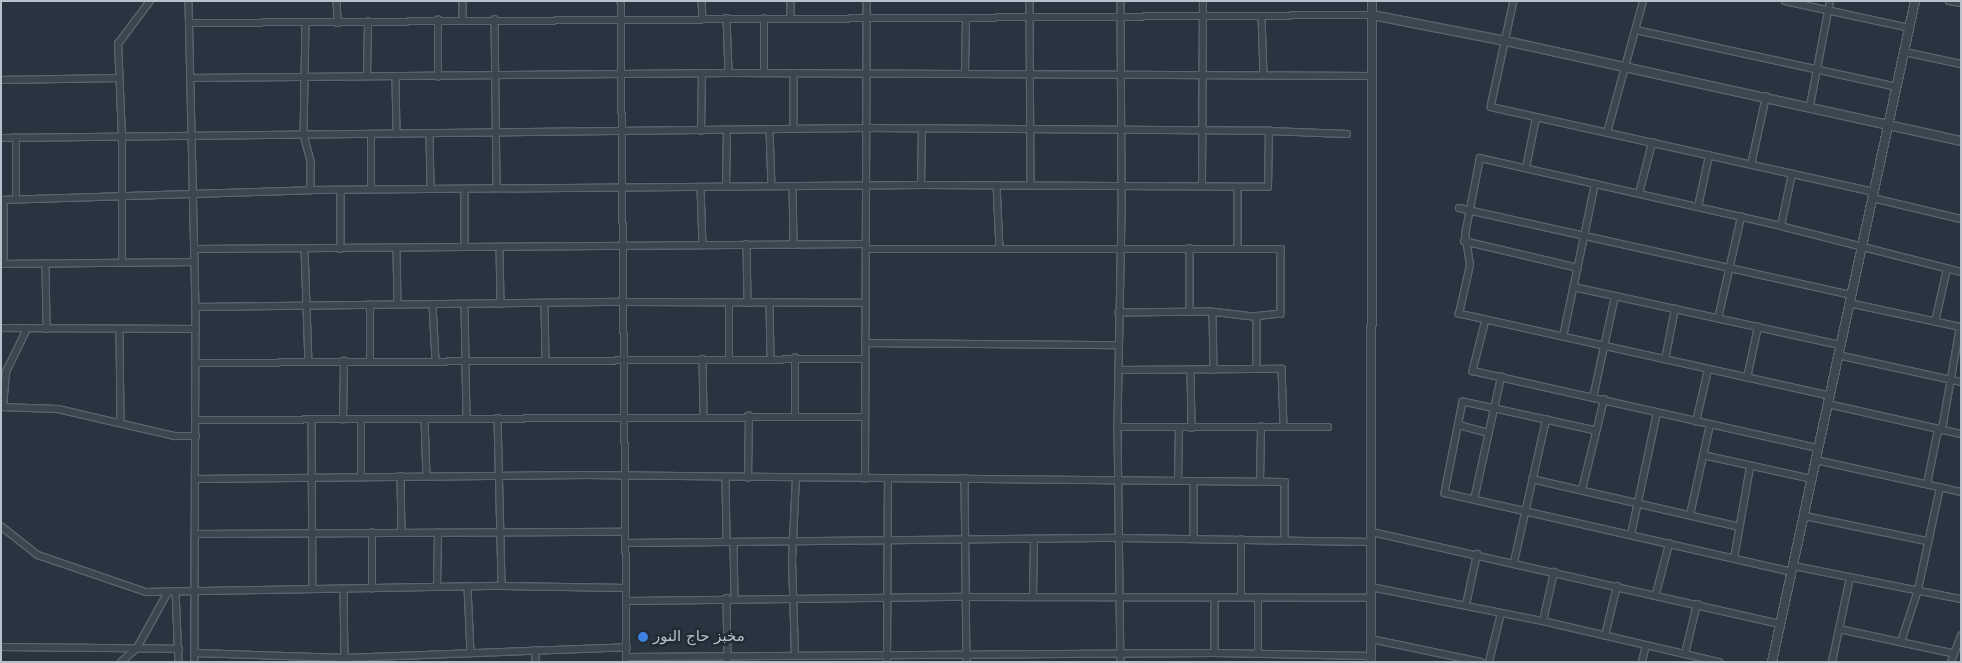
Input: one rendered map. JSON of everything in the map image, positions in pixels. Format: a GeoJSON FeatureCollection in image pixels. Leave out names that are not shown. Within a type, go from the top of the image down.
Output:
{"type":"FeatureCollection","features":[{"type":"Feature","properties":{"kind":"street"},"geometry":{"type":"LineString","coordinates":[[122,263],[122,138],[118,44],[150,1]]}},
{"type":"Feature","properties":{"kind":"street"},"geometry":{"type":"LineString","coordinates":[[189,1],[196,307],[195,662]]}},
{"type":"Feature","properties":{"kind":"street"},"geometry":{"type":"LineString","coordinates":[[337,1],[338,23]]}},
{"type":"Feature","properties":{"kind":"street"},"geometry":{"type":"LineString","coordinates":[[463,1],[464,20]]}},
{"type":"Feature","properties":{"kind":"street"},"geometry":{"type":"LineString","coordinates":[[621,1],[627,660],[791,657],[887,658],[967,654],[1121,653],[1258,653],[1371,659],[1372,1]]}},
{"type":"Feature","properties":{"kind":"street"},"geometry":{"type":"LineString","coordinates":[[702,1],[703,18]]}},
{"type":"Feature","properties":{"kind":"street"},"geometry":{"type":"LineString","coordinates":[[791,1],[791,19]]}},
{"type":"Feature","properties":{"kind":"street"},"geometry":{"type":"LineString","coordinates":[[865,479],[867,1]]}},
{"type":"Feature","properties":{"kind":"street"},"geometry":{"type":"LineString","coordinates":[[1030,1],[1032,73],[1031,185]]}},
{"type":"Feature","properties":{"kind":"street"},"geometry":{"type":"LineString","coordinates":[[1121,1],[1123,74],[1118,427],[1121,538],[1121,662]]}},
{"type":"Feature","properties":{"kind":"street"},"geometry":{"type":"LineString","coordinates":[[1202,186],[1203,1]]}},
{"type":"Feature","properties":{"kind":"street"},"geometry":{"type":"LineString","coordinates":[[1514,1],[1491,106],[1536,118],[1792,174],[1961,219]]}},
{"type":"Feature","properties":{"kind":"street"},"geometry":{"type":"LineString","coordinates":[[1607,133],[1643,1]]}},
{"type":"Feature","properties":{"kind":"street"},"geometry":{"type":"LineString","coordinates":[[1785,1],[1910,28]]}},
{"type":"Feature","properties":{"kind":"street"},"geometry":{"type":"LineString","coordinates":[[1810,106],[1830,1]]}},
{"type":"Feature","properties":{"kind":"street"},"geometry":{"type":"LineString","coordinates":[[1772,662],[1915,1]]}},
{"type":"Feature","properties":{"kind":"street"},"geometry":{"type":"LineString","coordinates":[[1949,1],[1961,3]]}},
{"type":"Feature","properties":{"kind":"street"},"geometry":{"type":"LineString","coordinates":[[190,23],[338,23],[495,19],[966,19],[1372,15],[1506,41],[1961,140]]}},
{"type":"Feature","properties":{"kind":"street"},"geometry":{"type":"LineString","coordinates":[[1262,17],[1264,73]]}},
{"type":"Feature","properties":{"kind":"street"},"geometry":{"type":"LineString","coordinates":[[727,18],[729,73]]}},
{"type":"Feature","properties":{"kind":"street"},"geometry":{"type":"LineString","coordinates":[[495,19],[499,133],[497,188]]}},
{"type":"Feature","properties":{"kind":"street"},"geometry":{"type":"LineString","coordinates":[[764,19],[764,73]]}},
{"type":"Feature","properties":{"kind":"street"},"geometry":{"type":"LineString","coordinates":[[965,72],[966,19]]}},
{"type":"Feature","properties":{"kind":"street"},"geometry":{"type":"LineString","coordinates":[[438,20],[438,76]]}},
{"type":"Feature","properties":{"kind":"street"},"geometry":{"type":"LineString","coordinates":[[306,22],[304,135],[311,162],[311,190]]}},
{"type":"Feature","properties":{"kind":"street"},"geometry":{"type":"LineString","coordinates":[[367,76],[368,22]]}},
{"type":"Feature","properties":{"kind":"street"},"geometry":{"type":"LineString","coordinates":[[1636,30],[1897,87]]}},
{"type":"Feature","properties":{"kind":"street"},"geometry":{"type":"LineString","coordinates":[[1905,52],[1961,64]]}},
{"type":"Feature","properties":{"kind":"street"},"geometry":{"type":"LineString","coordinates":[[190,78],[965,72],[1264,73],[1371,76]]}},
{"type":"Feature","properties":{"kind":"street"},"geometry":{"type":"LineString","coordinates":[[794,73],[794,129]]}},
{"type":"Feature","properties":{"kind":"street"},"geometry":{"type":"LineString","coordinates":[[701,131],[702,74]]}},
{"type":"Feature","properties":{"kind":"street"},"geometry":{"type":"LineString","coordinates":[[396,77],[397,134]]}},
{"type":"Feature","properties":{"kind":"street"},"geometry":{"type":"LineString","coordinates":[[1,80],[119,78]]}},
{"type":"Feature","properties":{"kind":"street"},"geometry":{"type":"LineString","coordinates":[[1751,165],[1766,97]]}},
{"type":"Feature","properties":{"kind":"street"},"geometry":{"type":"LineString","coordinates":[[1526,168],[1536,118]]}},
{"type":"Feature","properties":{"kind":"street"},"geometry":{"type":"LineString","coordinates":[[1,138],[622,133],[866,128],[922,130],[1203,130],[1347,134]]}},
{"type":"Feature","properties":{"kind":"street"},"geometry":{"type":"LineString","coordinates":[[726,187],[727,130]]}},
{"type":"Feature","properties":{"kind":"street"},"geometry":{"type":"LineString","coordinates":[[770,130],[772,186]]}},
{"type":"Feature","properties":{"kind":"street"},"geometry":{"type":"LineString","coordinates":[[921,185],[922,130]]}},
{"type":"Feature","properties":{"kind":"street"},"geometry":{"type":"LineString","coordinates":[[194,262],[3,264],[3,200],[371,189],[701,188],[997,184],[1122,187],[1268,187],[1269,131]]}},
{"type":"Feature","properties":{"kind":"street"},"geometry":{"type":"LineString","coordinates":[[430,134],[431,189]]}},
{"type":"Feature","properties":{"kind":"street"},"geometry":{"type":"LineString","coordinates":[[371,135],[371,189]]}},
{"type":"Feature","properties":{"kind":"street"},"geometry":{"type":"LineString","coordinates":[[16,138],[16,200]]}},
{"type":"Feature","properties":{"kind":"street"},"geometry":{"type":"LineString","coordinates":[[1639,194],[1652,143]]}},
{"type":"Feature","properties":{"kind":"street"},"geometry":{"type":"LineString","coordinates":[[1698,207],[1709,156]]}},
{"type":"Feature","properties":{"kind":"street"},"geometry":{"type":"LineString","coordinates":[[1961,272],[1781,226],[1480,158],[1464,241],[1470,265],[1459,314],[1747,378],[1961,434]]}},
{"type":"Feature","properties":{"kind":"street"},"geometry":{"type":"LineString","coordinates":[[1781,226],[1792,174]]}},
{"type":"Feature","properties":{"kind":"street"},"geometry":{"type":"LineString","coordinates":[[997,184],[1000,249]]}},
{"type":"Feature","properties":{"kind":"street"},"geometry":{"type":"LineString","coordinates":[[1564,337],[1596,184]]}},
{"type":"Feature","properties":{"kind":"street"},"geometry":{"type":"LineString","coordinates":[[793,186],[794,244]]}},
{"type":"Feature","properties":{"kind":"street"},"geometry":{"type":"LineString","coordinates":[[1238,187],[1238,248]]}},
{"type":"Feature","properties":{"kind":"street"},"geometry":{"type":"LineString","coordinates":[[701,188],[703,244]]}},
{"type":"Feature","properties":{"kind":"street"},"geometry":{"type":"LineString","coordinates":[[465,189],[465,247]]}},
{"type":"Feature","properties":{"kind":"street"},"geometry":{"type":"LineString","coordinates":[[341,190],[341,249]]}},
{"type":"Feature","properties":{"kind":"street"},"geometry":{"type":"LineString","coordinates":[[1459,208],[1730,267],[1960,327],[1941,430],[1927,484]]}},
{"type":"Feature","properties":{"kind":"street"},"geometry":{"type":"LineString","coordinates":[[1718,319],[1741,217]]}},
{"type":"Feature","properties":{"kind":"street"},"geometry":{"type":"LineString","coordinates":[[1464,241],[1578,268]]}},
{"type":"Feature","properties":{"kind":"street"},"geometry":{"type":"LineString","coordinates":[[194,249],[397,249],[703,244],[794,244],[1000,249],[1281,249],[1281,314],[1257,317],[1213,312],[1119,313]]}},
{"type":"Feature","properties":{"kind":"street"},"geometry":{"type":"LineString","coordinates":[[747,244],[748,303]]}},
{"type":"Feature","properties":{"kind":"street"},"geometry":{"type":"LineString","coordinates":[[500,247],[501,304]]}},
{"type":"Feature","properties":{"kind":"street"},"geometry":{"type":"LineString","coordinates":[[1190,248],[1190,312]]}},
{"type":"Feature","properties":{"kind":"street"},"geometry":{"type":"LineString","coordinates":[[305,249],[309,362]]}},
{"type":"Feature","properties":{"kind":"street"},"geometry":{"type":"LineString","coordinates":[[397,249],[398,304]]}},
{"type":"Feature","properties":{"kind":"street"},"geometry":{"type":"LineString","coordinates":[[46,264],[47,329]]}},
{"type":"Feature","properties":{"kind":"street"},"geometry":{"type":"LineString","coordinates":[[1935,322],[1947,269]]}},
{"type":"Feature","properties":{"kind":"street"},"geometry":{"type":"LineString","coordinates":[[1574,287],[1840,345]]}},
{"type":"Feature","properties":{"kind":"street"},"geometry":{"type":"LineString","coordinates":[[1593,398],[1615,296]]}},
{"type":"Feature","properties":{"kind":"street"},"geometry":{"type":"LineString","coordinates":[[196,307],[306,307],[398,304],[433,306],[623,302],[865,303]]}},
{"type":"Feature","properties":{"kind":"street"},"geometry":{"type":"LineString","coordinates":[[770,302],[771,358]]}},
{"type":"Feature","properties":{"kind":"street"},"geometry":{"type":"LineString","coordinates":[[729,303],[729,357]]}},
{"type":"Feature","properties":{"kind":"street"},"geometry":{"type":"LineString","coordinates":[[545,304],[546,360]]}},
{"type":"Feature","properties":{"kind":"street"},"geometry":{"type":"LineString","coordinates":[[465,305],[467,418]]}},
{"type":"Feature","properties":{"kind":"street"},"geometry":{"type":"LineString","coordinates":[[370,306],[370,361]]}},
{"type":"Feature","properties":{"kind":"street"},"geometry":{"type":"LineString","coordinates":[[433,306],[436,361]]}},
{"type":"Feature","properties":{"kind":"street"},"geometry":{"type":"LineString","coordinates":[[1665,360],[1675,309]]}},
{"type":"Feature","properties":{"kind":"street"},"geometry":{"type":"LineString","coordinates":[[1213,312],[1214,370]]}},
{"type":"Feature","properties":{"kind":"street"},"geometry":{"type":"LineString","coordinates":[[1257,317],[1258,369]]}},
{"type":"Feature","properties":{"kind":"street"},"geometry":{"type":"LineString","coordinates":[[1486,320],[1473,371],[1818,448]]}},
{"type":"Feature","properties":{"kind":"street"},"geometry":{"type":"LineString","coordinates":[[1747,378],[1758,327]]}},
{"type":"Feature","properties":{"kind":"street"},"geometry":{"type":"LineString","coordinates":[[1,328],[196,329]]}},
{"type":"Feature","properties":{"kind":"street"},"geometry":{"type":"LineString","coordinates":[[27,329],[8,365],[2,407],[58,409],[175,436],[196,436]]}},
{"type":"Feature","properties":{"kind":"street"},"geometry":{"type":"LineString","coordinates":[[120,329],[121,423]]}},
{"type":"Feature","properties":{"kind":"street"},"geometry":{"type":"LineString","coordinates":[[865,343],[1119,345]]}},
{"type":"Feature","properties":{"kind":"street"},"geometry":{"type":"LineString","coordinates":[[1838,355],[1961,382]]}},
{"type":"Feature","properties":{"kind":"street"},"geometry":{"type":"LineString","coordinates":[[196,363],[703,359],[729,357],[865,359]]}},
{"type":"Feature","properties":{"kind":"street"},"geometry":{"type":"LineString","coordinates":[[795,358],[795,417]]}},
{"type":"Feature","properties":{"kind":"street"},"geometry":{"type":"LineString","coordinates":[[703,359],[704,416]]}},
{"type":"Feature","properties":{"kind":"street"},"geometry":{"type":"LineString","coordinates":[[343,420],[344,361]]}},
{"type":"Feature","properties":{"kind":"street"},"geometry":{"type":"LineString","coordinates":[[1119,370],[1282,369],[1284,427]]}},
{"type":"Feature","properties":{"kind":"street"},"geometry":{"type":"LineString","coordinates":[[1191,370],[1192,428]]}},
{"type":"Feature","properties":{"kind":"street"},"geometry":{"type":"LineString","coordinates":[[1696,422],[1708,370]]}},
{"type":"Feature","properties":{"kind":"street"},"geometry":{"type":"LineString","coordinates":[[1474,500],[1501,377]]}},
{"type":"Feature","properties":{"kind":"street"},"geometry":{"type":"LineString","coordinates":[[1582,490],[1604,400]]}},
{"type":"Feature","properties":{"kind":"street"},"geometry":{"type":"LineString","coordinates":[[1596,432],[1463,402],[1445,493],[1734,559],[1961,599]]}},
{"type":"Feature","properties":{"kind":"street"},"geometry":{"type":"LineString","coordinates":[[1631,535],[1657,413]]}},
{"type":"Feature","properties":{"kind":"street"},"geometry":{"type":"LineString","coordinates":[[196,420],[425,420],[624,416],[865,417]]}},
{"type":"Feature","properties":{"kind":"street"},"geometry":{"type":"LineString","coordinates":[[748,478],[749,416]]}},
{"type":"Feature","properties":{"kind":"street"},"geometry":{"type":"LineString","coordinates":[[498,418],[502,586]]}},
{"type":"Feature","properties":{"kind":"street"},"geometry":{"type":"LineString","coordinates":[[312,420],[313,589]]}},
{"type":"Feature","properties":{"kind":"street"},"geometry":{"type":"LineString","coordinates":[[361,420],[361,476]]}},
{"type":"Feature","properties":{"kind":"street"},"geometry":{"type":"LineString","coordinates":[[425,420],[427,476]]}},
{"type":"Feature","properties":{"kind":"street"},"geometry":{"type":"LineString","coordinates":[[1514,562],[1546,420]]}},
{"type":"Feature","properties":{"kind":"street"},"geometry":{"type":"LineString","coordinates":[[1459,425],[1488,433]]}},
{"type":"Feature","properties":{"kind":"street"},"geometry":{"type":"LineString","coordinates":[[1690,515],[1710,425]]}},
{"type":"Feature","properties":{"kind":"street"},"geometry":{"type":"LineString","coordinates":[[1118,427],[1328,427]]}},
{"type":"Feature","properties":{"kind":"street"},"geometry":{"type":"LineString","coordinates":[[1260,427],[1260,482]]}},
{"type":"Feature","properties":{"kind":"street"},"geometry":{"type":"LineString","coordinates":[[1178,480],[1179,428]]}},
{"type":"Feature","properties":{"kind":"street"},"geometry":{"type":"LineString","coordinates":[[1703,455],[1812,479]]}},
{"type":"Feature","properties":{"kind":"street"},"geometry":{"type":"LineString","coordinates":[[1816,460],[1961,492]]}},
{"type":"Feature","properties":{"kind":"street"},"geometry":{"type":"LineString","coordinates":[[1734,559],[1750,466]]}},
{"type":"Feature","properties":{"kind":"street"},"geometry":{"type":"LineString","coordinates":[[195,479],[500,475],[1284,482],[1285,540]]}},
{"type":"Feature","properties":{"kind":"street"},"geometry":{"type":"LineString","coordinates":[[401,476],[402,533]]}},
{"type":"Feature","properties":{"kind":"street"},"geometry":{"type":"LineString","coordinates":[[726,478],[727,542]]}},
{"type":"Feature","properties":{"kind":"street"},"geometry":{"type":"LineString","coordinates":[[965,478],[967,662]]}},
{"type":"Feature","properties":{"kind":"street"},"geometry":{"type":"LineString","coordinates":[[791,657],[796,479]]}},
{"type":"Feature","properties":{"kind":"street"},"geometry":{"type":"LineString","coordinates":[[887,658],[888,479]]}},
{"type":"Feature","properties":{"kind":"street"},"geometry":{"type":"LineString","coordinates":[[1532,479],[1740,527]]}},
{"type":"Feature","properties":{"kind":"street"},"geometry":{"type":"LineString","coordinates":[[1194,481],[1194,539]]}},
{"type":"Feature","properties":{"kind":"street"},"geometry":{"type":"LineString","coordinates":[[1901,642],[1917,592],[1940,487]]}},
{"type":"Feature","properties":{"kind":"street"},"geometry":{"type":"LineString","coordinates":[[1805,516],[1927,541]]}},
{"type":"Feature","properties":{"kind":"street"},"geometry":{"type":"LineString","coordinates":[[1,526],[38,555],[141,592],[502,586],[626,588]]}},
{"type":"Feature","properties":{"kind":"street"},"geometry":{"type":"LineString","coordinates":[[196,534],[625,532]]}},
{"type":"Feature","properties":{"kind":"street"},"geometry":{"type":"LineString","coordinates":[[1372,532],[1514,562],[1781,624]]}},
{"type":"Feature","properties":{"kind":"street"},"geometry":{"type":"LineString","coordinates":[[372,533],[372,589]]}},
{"type":"Feature","properties":{"kind":"street"},"geometry":{"type":"LineString","coordinates":[[437,587],[438,533]]}},
{"type":"Feature","properties":{"kind":"street"},"geometry":{"type":"LineString","coordinates":[[625,543],[1121,538],[1372,542]]}},
{"type":"Feature","properties":{"kind":"street"},"geometry":{"type":"LineString","coordinates":[[1033,598],[1034,540]]}},
{"type":"Feature","properties":{"kind":"street"},"geometry":{"type":"LineString","coordinates":[[1241,540],[1241,598]]}},
{"type":"Feature","properties":{"kind":"street"},"geometry":{"type":"LineString","coordinates":[[734,542],[735,598]]}},
{"type":"Feature","properties":{"kind":"street"},"geometry":{"type":"LineString","coordinates":[[1656,594],[1668,544]]}},
{"type":"Feature","properties":{"kind":"street"},"geometry":{"type":"LineString","coordinates":[[1466,605],[1477,554]]}},
{"type":"Feature","properties":{"kind":"street"},"geometry":{"type":"LineString","coordinates":[[1543,621],[1554,572]]}},
{"type":"Feature","properties":{"kind":"street"},"geometry":{"type":"LineString","coordinates":[[1832,662],[1850,578]]}},
{"type":"Feature","properties":{"kind":"street"},"geometry":{"type":"LineString","coordinates":[[1605,636],[1617,586]]}},
{"type":"Feature","properties":{"kind":"street"},"geometry":{"type":"LineString","coordinates":[[468,587],[471,653]]}},
{"type":"Feature","properties":{"kind":"street"},"geometry":{"type":"LineString","coordinates":[[1371,587],[1543,621],[1719,662]]}},
{"type":"Feature","properties":{"kind":"street"},"geometry":{"type":"LineString","coordinates":[[344,589],[345,658]]}},
{"type":"Feature","properties":{"kind":"street"},"geometry":{"type":"LineString","coordinates":[[176,591],[179,662]]}},
{"type":"Feature","properties":{"kind":"street"},"geometry":{"type":"LineString","coordinates":[[121,662],[137,648],[168,592]]}},
{"type":"Feature","properties":{"kind":"street"},"geometry":{"type":"LineString","coordinates":[[626,601],[727,598],[887,599],[966,597],[1371,598]]}},
{"type":"Feature","properties":{"kind":"street"},"geometry":{"type":"LineString","coordinates":[[727,598],[728,658]]}},
{"type":"Feature","properties":{"kind":"street"},"geometry":{"type":"LineString","coordinates":[[1215,598],[1215,653]]}},
{"type":"Feature","properties":{"kind":"street"},"geometry":{"type":"LineString","coordinates":[[1258,598],[1258,653]]}},
{"type":"Feature","properties":{"kind":"street"},"geometry":{"type":"LineString","coordinates":[[1686,654],[1697,604]]}},
{"type":"Feature","properties":{"kind":"street"},"geometry":{"type":"LineString","coordinates":[[1490,662],[1501,613]]}},
{"type":"Feature","properties":{"kind":"street"},"geometry":{"type":"LineString","coordinates":[[1839,629],[1952,653]]}},
{"type":"Feature","properties":{"kind":"street"},"geometry":{"type":"LineString","coordinates":[[1951,662],[1952,653],[1961,636]]}},
{"type":"Feature","properties":{"kind":"street"},"geometry":{"type":"LineString","coordinates":[[1371,639],[1481,662]]}},
{"type":"Feature","properties":{"kind":"street"},"geometry":{"type":"LineString","coordinates":[[1642,662],[1646,645]]}},
{"type":"Feature","properties":{"kind":"street"},"geometry":{"type":"LineString","coordinates":[[195,653],[283,659],[627,647]]}},
{"type":"Feature","properties":{"kind":"street"},"geometry":{"type":"LineString","coordinates":[[1,648],[137,648],[179,650]]}},
{"type":"Feature","properties":{"kind":"street"},"geometry":{"type":"LineString","coordinates":[[536,650],[536,662]]}},
{"type":"Feature","properties":{"kind":"street"},"geometry":{"type":"LineString","coordinates":[[1194,653],[1194,662]]}},
{"type":"Feature","properties":{"kind":"street"},"geometry":{"type":"LineString","coordinates":[[1028,654],[1028,662]]}},
{"type":"Feature","properties":{"kind":"street"},"geometry":{"type":"LineString","coordinates":[[1285,654],[1285,662]]}},
{"type":"Feature","properties":{"kind":"place","name":"مخبز حاج النور"},"geometry":{"type":"Point","coordinates":[643,637]}}]}
